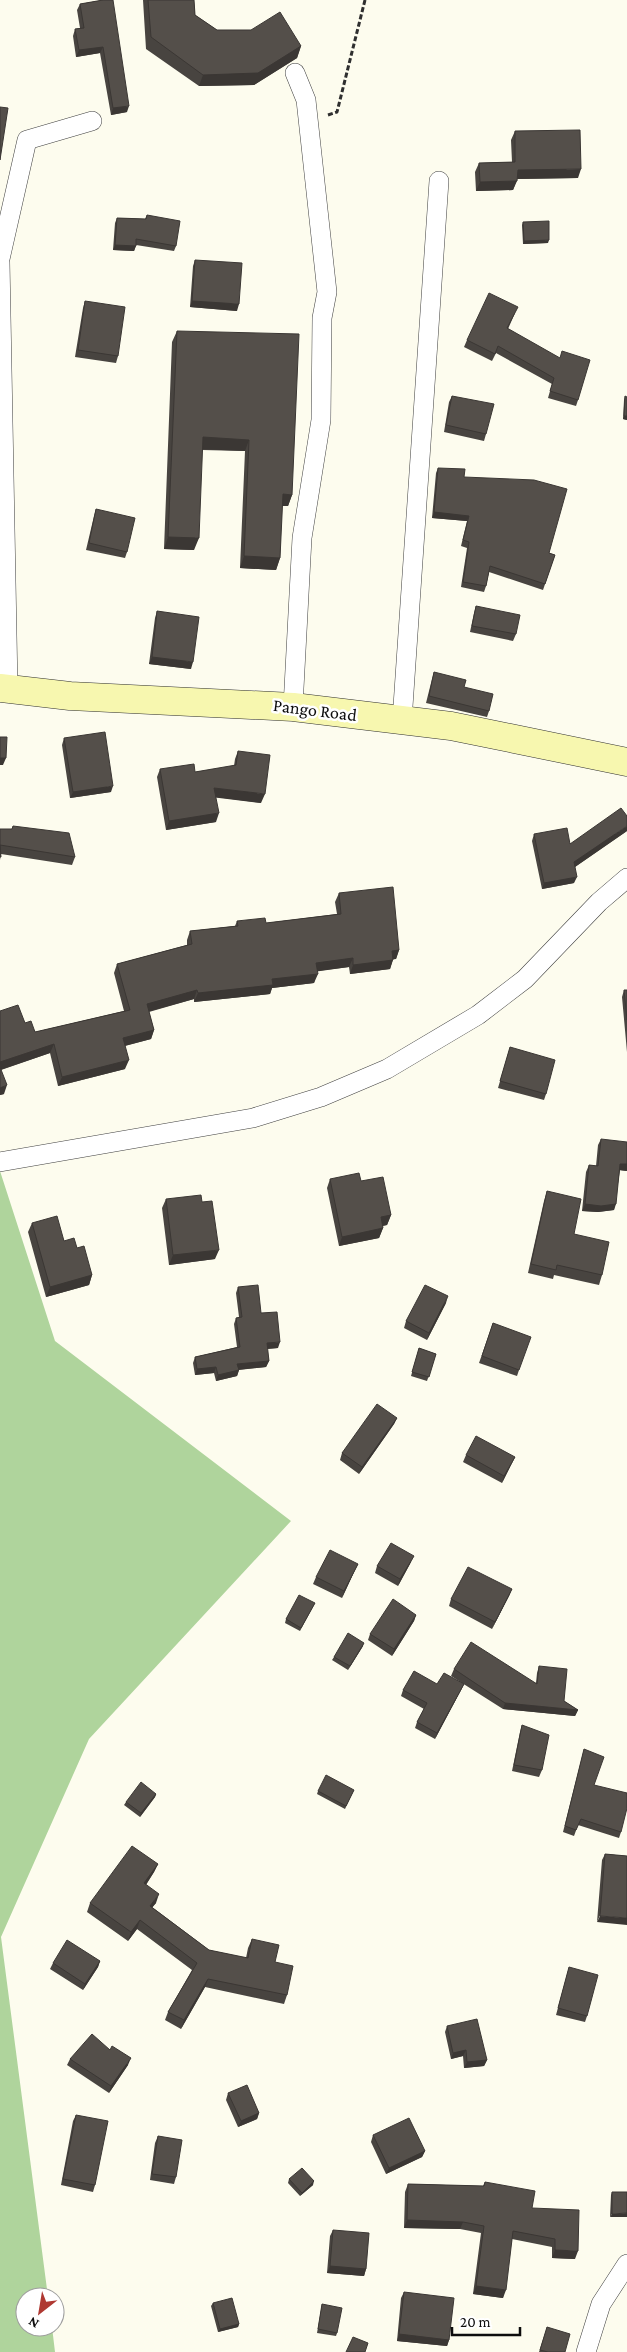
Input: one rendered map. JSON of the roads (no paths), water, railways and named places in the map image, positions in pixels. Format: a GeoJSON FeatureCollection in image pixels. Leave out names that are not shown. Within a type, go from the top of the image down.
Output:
{"type":"FeatureCollection","features":[{"type":"Feature","properties":{"kind":"street"},"geometry":{"type":"LineString","coordinates":[[293,706],[302,538],[321,420],[322,318],[327,292],[306,100],[295,73]]}},
{"type":"Feature","properties":{"kind":"street"},"geometry":{"type":"LineString","coordinates":[[4,688],[0,260],[27,140],[92,121]]}},
{"type":"Feature","properties":{"kind":"street"},"geometry":{"type":"LineString","coordinates":[[402,721],[439,181]]}},
{"type":"Feature","properties":{"kind":"street","name":"Pango Road"},"geometry":{"type":"LineString","coordinates":[[4,688],[70,696],[293,706],[451,726],[627,762]]}},
{"type":"Feature","properties":{"kind":"street"},"geometry":{"type":"LineString","coordinates":[[0,1162],[253,1118],[320,1097],[387,1069],[478,1015],[525,979],[599,902],[627,878]]}},
{"type":"Feature","properties":{"kind":"street"},"geometry":{"type":"LineString","coordinates":[[586,2352],[601,2304],[627,2264]]}}]}
